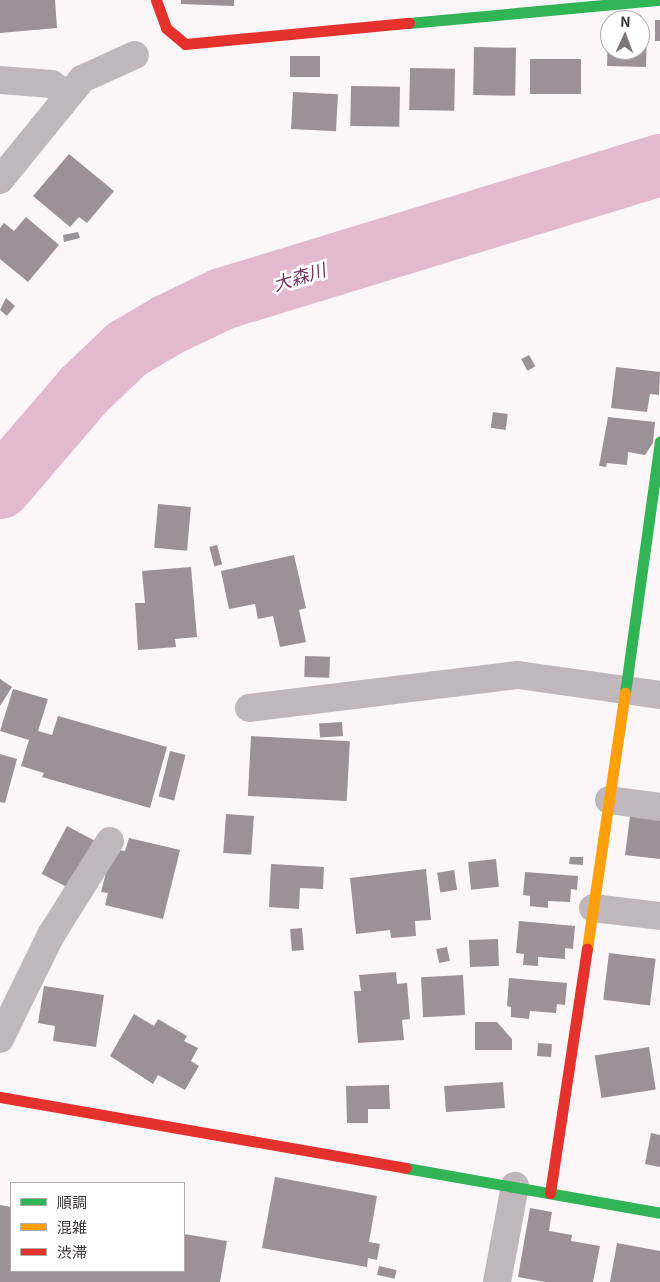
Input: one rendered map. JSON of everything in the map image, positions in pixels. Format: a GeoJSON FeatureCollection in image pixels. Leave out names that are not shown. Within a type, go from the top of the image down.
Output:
{"type":"FeatureCollection","features":[{"type":"Feature","properties":{"kind":"street"},"geometry":{"type":"LineString","coordinates":[[156,0],[166,28],[185,44],[657,0]]}},
{"type":"Feature","properties":{"kind":"street"},"geometry":{"type":"LineString","coordinates":[[0,180],[66,95],[82,79],[135,55]]}},
{"type":"Feature","properties":{"kind":"street"},"geometry":{"type":"LineString","coordinates":[[0,80],[52,84],[66,95]]}},
{"type":"Feature","properties":{"kind":"street"},"geometry":{"type":"LineString","coordinates":[[550,1193],[626,691],[653,564],[660,441]]}},
{"type":"Feature","properties":{"kind":"street"},"geometry":{"type":"LineString","coordinates":[[249,708],[518,675],[660,695]]}},
{"type":"Feature","properties":{"kind":"street"},"geometry":{"type":"LineString","coordinates":[[609,800],[660,807]]}},
{"type":"Feature","properties":{"kind":"street"},"geometry":{"type":"LineString","coordinates":[[0,1039],[51,935],[110,841]]}},
{"type":"Feature","properties":{"kind":"street"},"geometry":{"type":"LineString","coordinates":[[593,908],[660,916]]}},
{"type":"Feature","properties":{"kind":"street"},"geometry":{"type":"LineString","coordinates":[[0,1097],[660,1213]]}},
{"type":"Feature","properties":{"kind":"street"},"geometry":{"type":"LineString","coordinates":[[498,1282],[515,1186]]}},
{"type":"Feature","properties":{"kind":"building"},"geometry":{"type":"Polygon","coordinates":[[[0,0],[55,0],[57,28],[0,33],[0,0]]]}},
{"type":"Feature","properties":{"kind":"building"},"geometry":{"type":"Polygon","coordinates":[[[181,0],[234,0],[234,6],[181,4],[181,0]]]}},
{"type":"Feature","properties":{"kind":"building"},"geometry":{"type":"Polygon","coordinates":[[[655,20],[660,20],[660,41],[655,41],[655,20]]]}},
{"type":"Feature","properties":{"kind":"building"},"geometry":{"type":"Polygon","coordinates":[[[474,47],[516,48],[515,96],[473,95],[474,47]]]}},
{"type":"Feature","properties":{"kind":"building"},"geometry":{"type":"Polygon","coordinates":[[[290,56],[320,56],[320,77],[290,77],[290,56]]]}},
{"type":"Feature","properties":{"kind":"building"},"geometry":{"type":"Polygon","coordinates":[[[530,59],[581,59],[581,94],[530,94],[530,59]]]}},
{"type":"Feature","properties":{"kind":"building"},"geometry":{"type":"Polygon","coordinates":[[[607,60],[646,60],[646,67],[607,66],[607,60]]]}},
{"type":"Feature","properties":{"kind":"building"},"geometry":{"type":"Polygon","coordinates":[[[410,68],[455,69],[454,111],[409,110],[410,68]]]}},
{"type":"Feature","properties":{"kind":"building"},"geometry":{"type":"Polygon","coordinates":[[[351,86],[400,87],[399,127],[350,126],[351,86]]]}},
{"type":"Feature","properties":{"kind":"building"},"geometry":{"type":"Polygon","coordinates":[[[293,92],[338,94],[336,131],[291,129],[293,92]]]}},
{"type":"Feature","properties":{"kind":"building"},"geometry":{"type":"Polygon","coordinates":[[[69,154],[114,191],[87,223],[79,217],[70,227],[33,196],[69,154]]]}},
{"type":"Feature","properties":{"kind":"building"},"geometry":{"type":"Polygon","coordinates":[[[26,217],[59,245],[28,282],[0,259],[0,228],[4,223],[14,231],[26,217]]]}},
{"type":"Feature","properties":{"kind":"building"},"geometry":{"type":"Polygon","coordinates":[[[78,232],[80,238],[64,242],[63,235],[78,232]]]}},
{"type":"Feature","properties":{"kind":"building"},"geometry":{"type":"Polygon","coordinates":[[[6,298],[15,306],[7,316],[0,310],[6,298]]]}},
{"type":"Feature","properties":{"kind":"building"},"geometry":{"type":"Polygon","coordinates":[[[529,355],[535,366],[527,371],[521,359],[529,355]]]}},
{"type":"Feature","properties":{"kind":"building"},"geometry":{"type":"Polygon","coordinates":[[[616,367],[660,372],[659,395],[650,394],[647,412],[611,408],[616,367]]]}},
{"type":"Feature","properties":{"kind":"building"},"geometry":{"type":"Polygon","coordinates":[[[493,412],[508,414],[506,430],[491,428],[493,412]]]}},
{"type":"Feature","properties":{"kind":"building"},"geometry":{"type":"Polygon","coordinates":[[[608,417],[655,422],[653,443],[645,455],[628,452],[627,465],[607,463],[606,467],[599,466],[608,417]]]}},
{"type":"Feature","properties":{"kind":"building"},"geometry":{"type":"Polygon","coordinates":[[[158,504],[191,507],[187,551],[154,548],[158,504]]]}},
{"type":"Feature","properties":{"kind":"building"},"geometry":{"type":"Polygon","coordinates":[[[217,545],[222,564],[214,566],[209,547],[217,545]]]}},
{"type":"Feature","properties":{"kind":"building"},"geometry":{"type":"Polygon","coordinates":[[[294,555],[306,608],[299,610],[306,642],[280,647],[273,616],[258,619],[255,604],[229,609],[221,571],[294,555]]]}},
{"type":"Feature","properties":{"kind":"building"},"geometry":{"type":"Polygon","coordinates":[[[191,567],[197,637],[175,639],[176,647],[138,650],[135,603],[145,603],[142,571],[191,567]]]}},
{"type":"Feature","properties":{"kind":"building"},"geometry":{"type":"Polygon","coordinates":[[[305,656],[330,657],[329,678],[304,677],[305,656]]]}},
{"type":"Feature","properties":{"kind":"building"},"geometry":{"type":"Polygon","coordinates":[[[0,679],[12,687],[0,706],[0,679]]]}},
{"type":"Feature","properties":{"kind":"building"},"geometry":{"type":"Polygon","coordinates":[[[13,689],[48,699],[38,731],[52,735],[58,716],[167,747],[150,808],[42,777],[44,773],[21,766],[29,740],[0,731],[13,689]]]}},
{"type":"Feature","properties":{"kind":"building"},"geometry":{"type":"Polygon","coordinates":[[[342,722],[343,736],[320,738],[319,724],[342,722]]]}},
{"type":"Feature","properties":{"kind":"building"},"geometry":{"type":"Polygon","coordinates":[[[251,736],[350,741],[347,801],[248,796],[251,736]]]}},
{"type":"Feature","properties":{"kind":"building"},"geometry":{"type":"Polygon","coordinates":[[[170,751],[186,755],[174,800],[159,797],[170,751]]]}},
{"type":"Feature","properties":{"kind":"building"},"geometry":{"type":"Polygon","coordinates":[[[0,754],[17,759],[5,803],[0,802],[0,754]]]}},
{"type":"Feature","properties":{"kind":"building"},"geometry":{"type":"Polygon","coordinates":[[[226,814],[254,816],[251,855],[223,853],[226,814]]]}},
{"type":"Feature","properties":{"kind":"building"},"geometry":{"type":"Polygon","coordinates":[[[630,816],[660,819],[660,859],[625,855],[630,816]]]}},
{"type":"Feature","properties":{"kind":"building"},"geometry":{"type":"Polygon","coordinates":[[[67,826],[95,841],[70,889],[42,874],[67,826]]]}},
{"type":"Feature","properties":{"kind":"building"},"geometry":{"type":"Polygon","coordinates":[[[129,838],[180,850],[163,919],[105,905],[108,893],[101,892],[112,849],[125,851],[129,838]]]}},
{"type":"Feature","properties":{"kind":"building"},"geometry":{"type":"Polygon","coordinates":[[[570,857],[583,857],[583,865],[569,864],[570,857]]]}},
{"type":"Feature","properties":{"kind":"building"},"geometry":{"type":"Polygon","coordinates":[[[496,859],[499,887],[471,890],[468,862],[496,859]]]}},
{"type":"Feature","properties":{"kind":"building"},"geometry":{"type":"Polygon","coordinates":[[[271,864],[324,867],[323,889],[300,888],[299,909],[269,907],[271,864]]]}},
{"type":"Feature","properties":{"kind":"building"},"geometry":{"type":"Polygon","coordinates":[[[426,869],[431,920],[415,921],[416,936],[391,938],[390,930],[356,934],[350,878],[426,869]]]}},
{"type":"Feature","properties":{"kind":"building"},"geometry":{"type":"Polygon","coordinates":[[[454,870],[457,890],[440,892],[437,873],[454,870]]]}},
{"type":"Feature","properties":{"kind":"building"},"geometry":{"type":"Polygon","coordinates":[[[525,872],[578,876],[577,890],[571,889],[570,902],[548,901],[548,908],[530,906],[530,896],[523,895],[525,872]]]}},
{"type":"Feature","properties":{"kind":"building"},"geometry":{"type":"Polygon","coordinates":[[[519,921],[575,926],[573,949],[565,948],[565,959],[538,957],[538,966],[523,965],[524,954],[516,953],[519,921]]]}},
{"type":"Feature","properties":{"kind":"building"},"geometry":{"type":"Polygon","coordinates":[[[302,928],[304,950],[292,951],[290,929],[302,928]]]}},
{"type":"Feature","properties":{"kind":"building"},"geometry":{"type":"Polygon","coordinates":[[[498,939],[499,966],[470,967],[469,940],[498,939]]]}},
{"type":"Feature","properties":{"kind":"building"},"geometry":{"type":"Polygon","coordinates":[[[447,947],[450,961],[439,963],[436,949],[447,947]]]}},
{"type":"Feature","properties":{"kind":"building"},"geometry":{"type":"Polygon","coordinates":[[[609,953],[656,959],[650,1005],[603,1000],[609,953]]]}},
{"type":"Feature","properties":{"kind":"building"},"geometry":{"type":"Polygon","coordinates":[[[396,972],[397,984],[407,983],[410,1019],[402,1020],[404,1040],[358,1043],[354,991],[361,991],[359,975],[396,972]]]}},
{"type":"Feature","properties":{"kind":"building"},"geometry":{"type":"Polygon","coordinates":[[[463,975],[465,1015],[423,1017],[421,977],[463,975]]]}},
{"type":"Feature","properties":{"kind":"building"},"geometry":{"type":"Polygon","coordinates":[[[509,978],[567,983],[565,1005],[557,1004],[556,1013],[530,1011],[529,1019],[511,1017],[511,1007],[507,1006],[509,978]]]}},
{"type":"Feature","properties":{"kind":"building"},"geometry":{"type":"Polygon","coordinates":[[[44,986],[104,995],[96,1047],[53,1041],[55,1026],[38,1023],[44,986]]]}},
{"type":"Feature","properties":{"kind":"building"},"geometry":{"type":"Polygon","coordinates":[[[134,1014],[154,1026],[158,1019],[187,1036],[184,1041],[198,1048],[191,1061],[199,1066],[185,1090],[158,1075],[153,1084],[110,1056],[134,1014]]]}},
{"type":"Feature","properties":{"kind":"building"},"geometry":{"type":"Polygon","coordinates":[[[475,1022],[497,1022],[512,1039],[512,1050],[475,1050],[475,1022]]]}},
{"type":"Feature","properties":{"kind":"building"},"geometry":{"type":"Polygon","coordinates":[[[538,1043],[552,1044],[551,1057],[537,1056],[538,1043]]]}},
{"type":"Feature","properties":{"kind":"building"},"geometry":{"type":"Polygon","coordinates":[[[649,1047],[656,1089],[601,1098],[595,1056],[649,1047]]]}},
{"type":"Feature","properties":{"kind":"building"},"geometry":{"type":"Polygon","coordinates":[[[503,1082],[505,1108],[446,1112],[444,1086],[503,1082]]]}},
{"type":"Feature","properties":{"kind":"building"},"geometry":{"type":"Polygon","coordinates":[[[389,1085],[390,1109],[368,1109],[368,1123],[347,1123],[346,1086],[389,1085]]]}},
{"type":"Feature","properties":{"kind":"building"},"geometry":{"type":"Polygon","coordinates":[[[651,1133],[660,1135],[660,1167],[645,1164],[651,1133]]]}},
{"type":"Feature","properties":{"kind":"building"},"geometry":{"type":"Polygon","coordinates":[[[275,1177],[377,1196],[369,1242],[380,1244],[377,1260],[368,1258],[367,1267],[262,1248],[275,1177]]]}},
{"type":"Feature","properties":{"kind":"building"},"geometry":{"type":"Polygon","coordinates":[[[0,1205],[10,1207],[10,1272],[185,1272],[185,1234],[227,1241],[220,1282],[0,1282],[0,1205]]]}},
{"type":"Feature","properties":{"kind":"building"},"geometry":{"type":"Polygon","coordinates":[[[530,1208],[552,1212],[549,1231],[572,1235],[571,1241],[600,1246],[593,1282],[545,1282],[518,1277],[530,1208]]]}},
{"type":"Feature","properties":{"kind":"building"},"geometry":{"type":"Polygon","coordinates":[[[617,1243],[660,1251],[660,1282],[610,1282],[617,1243]]]}},
{"type":"Feature","properties":{"kind":"building"},"geometry":{"type":"Polygon","coordinates":[[[379,1266],[397,1270],[395,1279],[377,1275],[379,1266]]]}},
{"type":"Feature","properties":{"kind":"waterway","name":"大森川"},"geometry":{"type":"LineString","coordinates":[[0,488],[83,391],[127,349],[168,325],[222,299],[660,165]]}},
{"type":"Feature","properties":{"kind":"traffic: fast"},"geometry":{"type":"LineString","coordinates":[[409,23],[657,0]]}},
{"type":"Feature","properties":{"kind":"traffic: fast"},"geometry":{"type":"LineString","coordinates":[[625,693],[660,441]]}},
{"type":"Feature","properties":{"kind":"traffic: fast"},"geometry":{"type":"LineString","coordinates":[[406,1168],[660,1213]]}},
{"type":"Feature","properties":{"kind":"traffic: slow"},"geometry":{"type":"LineString","coordinates":[[587,949],[625,693]]}},
{"type":"Feature","properties":{"kind":"traffic: jam"},"geometry":{"type":"LineString","coordinates":[[156,0],[166,28],[185,44],[409,23]]}},
{"type":"Feature","properties":{"kind":"traffic: jam"},"geometry":{"type":"LineString","coordinates":[[550,1193],[587,949]]}},
{"type":"Feature","properties":{"kind":"traffic: jam"},"geometry":{"type":"LineString","coordinates":[[0,1097],[406,1168]]}}]}
